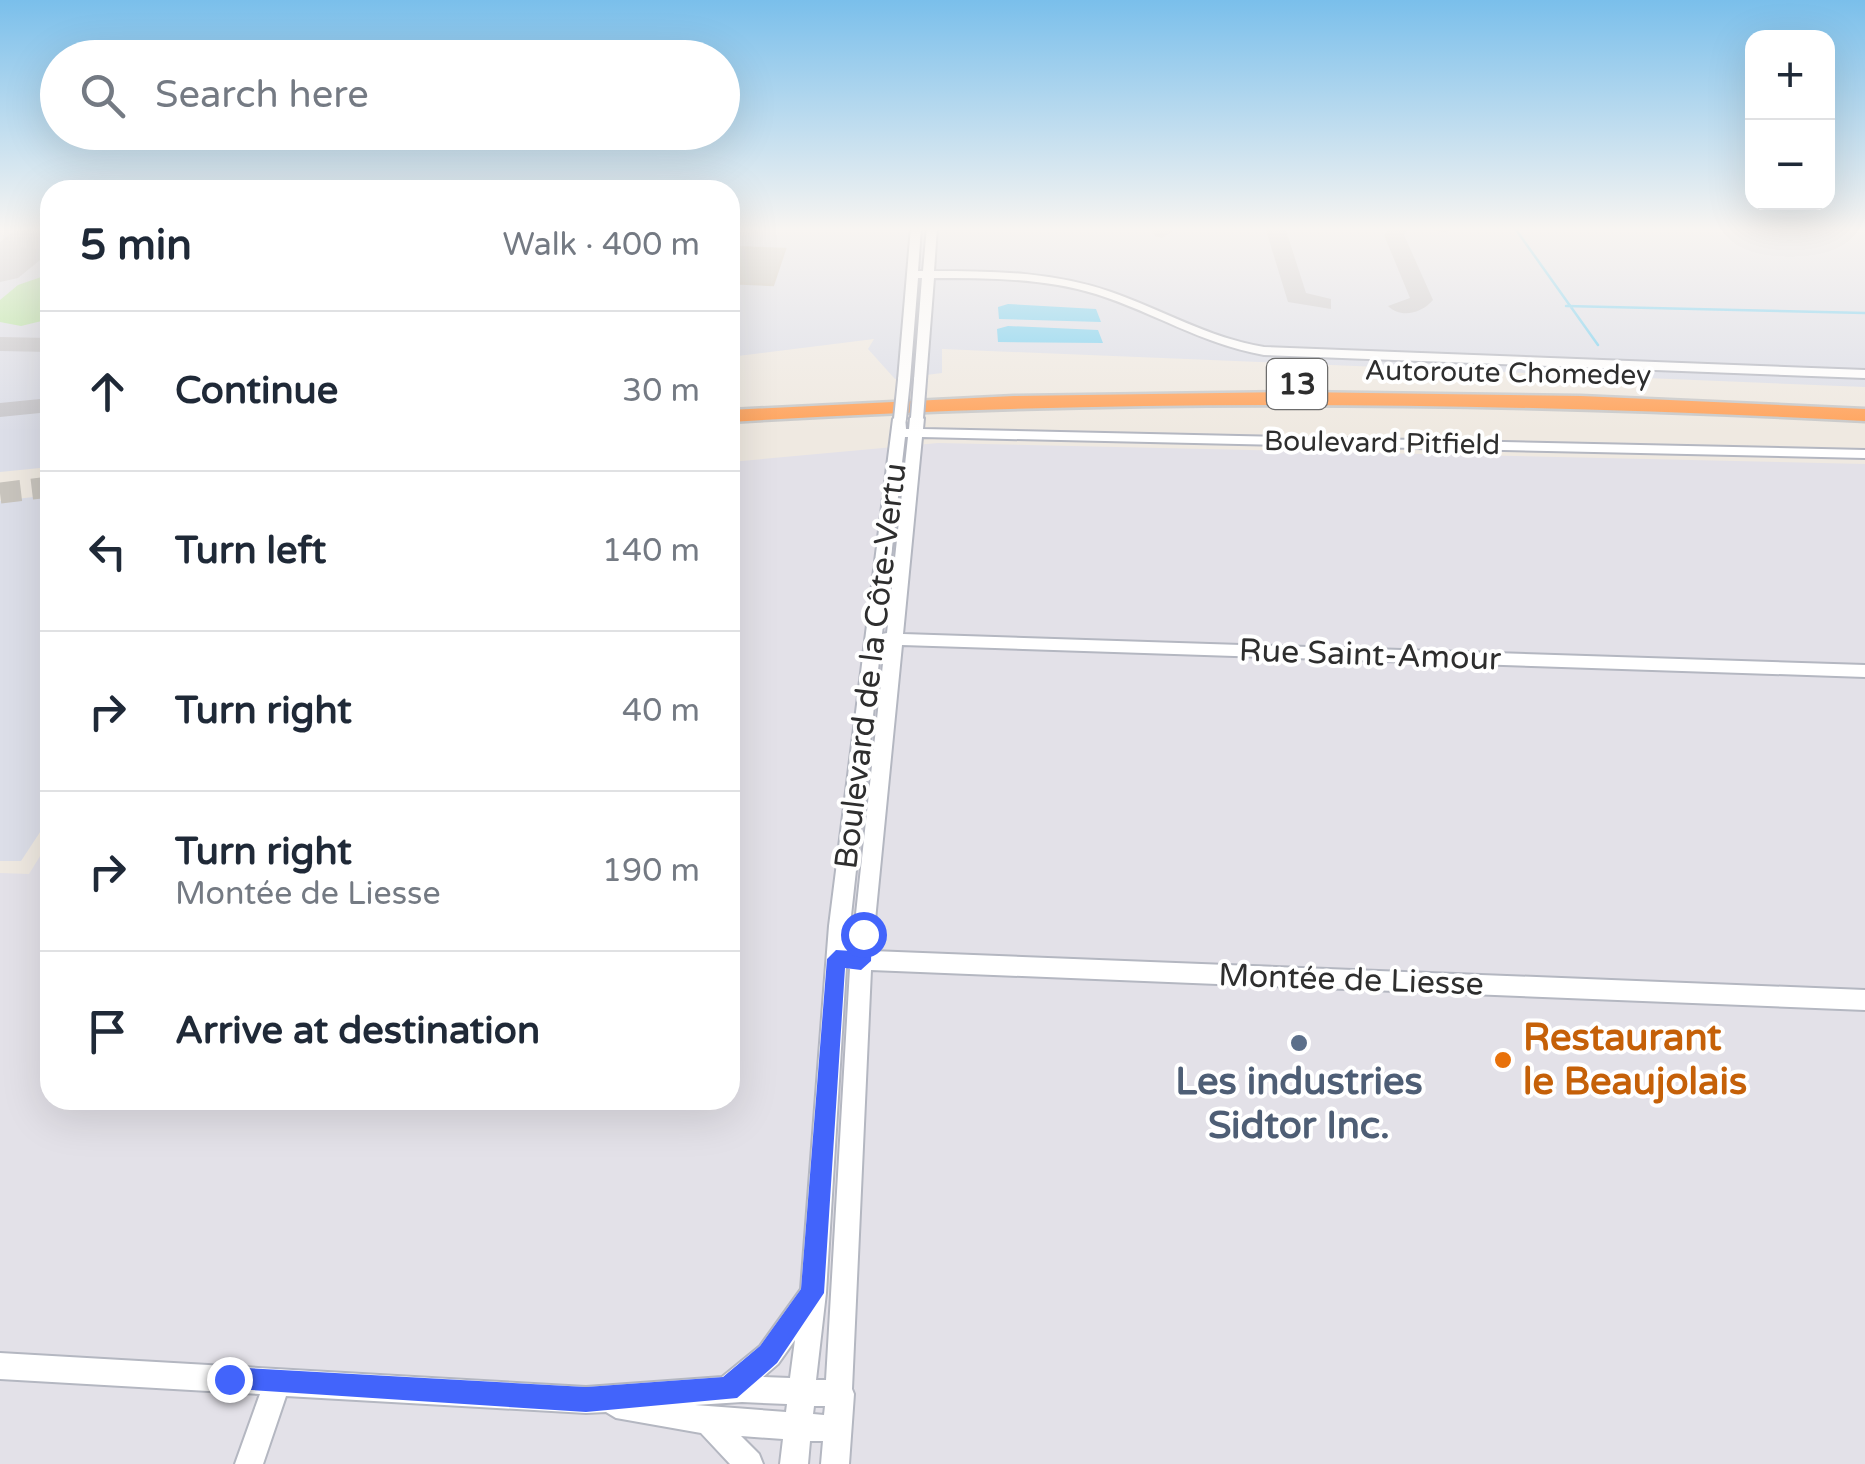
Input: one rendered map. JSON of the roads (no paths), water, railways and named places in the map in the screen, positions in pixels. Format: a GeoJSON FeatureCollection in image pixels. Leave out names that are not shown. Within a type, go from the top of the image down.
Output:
{"type":"FeatureCollection","features":[{"type":"Feature","properties":{"kind":"highway","name":"Autoroute Chomedey"},"geometry":{"type":"LineString","coordinates":[[740,403],[974,390],[1246,384],[1514,387],[1865,404]]}},
{"type":"Feature","properties":{"kind":"highway","name":"Autoroute Chomedey"},"geometry":{"type":"LineString","coordinates":[[740,415],[1022,400],[1237,396],[1496,398],[1865,416]]}},
{"type":"Feature","properties":{"kind":"highway"},"geometry":{"type":"LineString","coordinates":[[1708,406],[1865,425]]}},
{"type":"Feature","properties":{"kind":"street","name":"Boulevard de la Côte-Vertu"},"geometry":{"type":"LineString","coordinates":[[908,426],[904,380],[910,295]]}},
{"type":"Feature","properties":{"kind":"street","name":"Boulevard de la Côte-Vertu"},"geometry":{"type":"LineString","coordinates":[[794,1464],[908,426],[920,380],[926,295]]}},
{"type":"Feature","properties":{"kind":"street"},"geometry":{"type":"LineString","coordinates":[[1101,295],[1124,302],[1197,337],[1264,351],[1865,374]]}},
{"type":"Feature","properties":{"kind":"street","name":"Boulevard Pitfield"},"geometry":{"type":"LineString","coordinates":[[908,426],[1865,454]]}},
{"type":"Feature","properties":{"kind":"street","name":"Rue Saint-Amour"},"geometry":{"type":"LineString","coordinates":[[884,639],[1865,671]]}},
{"type":"Feature","properties":{"kind":"street","name":"Boulevard de la Côte-Vertu"},"geometry":{"type":"LineString","coordinates":[[835,1464],[841,1394],[849,960]]}},
{"type":"Feature","properties":{"kind":"street","name":"Montée de Liesse"},"geometry":{"type":"LineString","coordinates":[[849,960],[1865,1000]]}},
{"type":"Feature","properties":{"kind":"street"},"geometry":{"type":"LineString","coordinates":[[728,1389],[768,1355],[812,1293]]}},
{"type":"Feature","properties":{"kind":"street"},"geometry":{"type":"LineString","coordinates":[[0,1366],[586,1400],[708,1421],[838,1429]]}},
{"type":"Feature","properties":{"kind":"street"},"geometry":{"type":"LineString","coordinates":[[248,1464],[278,1382]]}},
{"type":"Feature","properties":{"kind":"street"},"geometry":{"type":"LineString","coordinates":[[586,1400],[728,1389],[841,1394]]}},
{"type":"Feature","properties":{"kind":"street"},"geometry":{"type":"LineString","coordinates":[[708,1421],[748,1464]]}},
{"type":"Feature","properties":{"kind":"water"},"geometry":{"type":"Polygon","coordinates":[[[1008,304],[1096,309],[1101,322],[999,319],[998,307],[1008,304]]]}},
{"type":"Feature","properties":{"kind":"water"},"geometry":{"type":"Polygon","coordinates":[[[1008,326],[1098,330],[1103,343],[998,342],[997,329],[1008,326]]]}},
{"type":"Feature","properties":{"kind":"waterway"},"geometry":{"type":"LineString","coordinates":[[1563,295],[1570,306]]}},
{"type":"Feature","properties":{"kind":"waterway"},"geometry":{"type":"LineString","coordinates":[[1566,306],[1570,306]]}},
{"type":"Feature","properties":{"kind":"waterway"},"geometry":{"type":"LineString","coordinates":[[1570,306],[1865,313]]}},
{"type":"Feature","properties":{"kind":"waterway"},"geometry":{"type":"LineString","coordinates":[[1570,306],[1598,345]]}},
{"type":"Feature","properties":{"kind":"tunnel"},"geometry":{"type":"LineString","coordinates":[[0,493],[40,488]]}},
{"type":"Feature","properties":{"kind":"place","name":"Les industries Sidtor Inc."},"geometry":{"type":"Point","coordinates":[1299,1043]}},
{"type":"Feature","properties":{"kind":"place","name":"Restaurant le Beaujolais"},"geometry":{"type":"Point","coordinates":[1503,1060]}}]}
